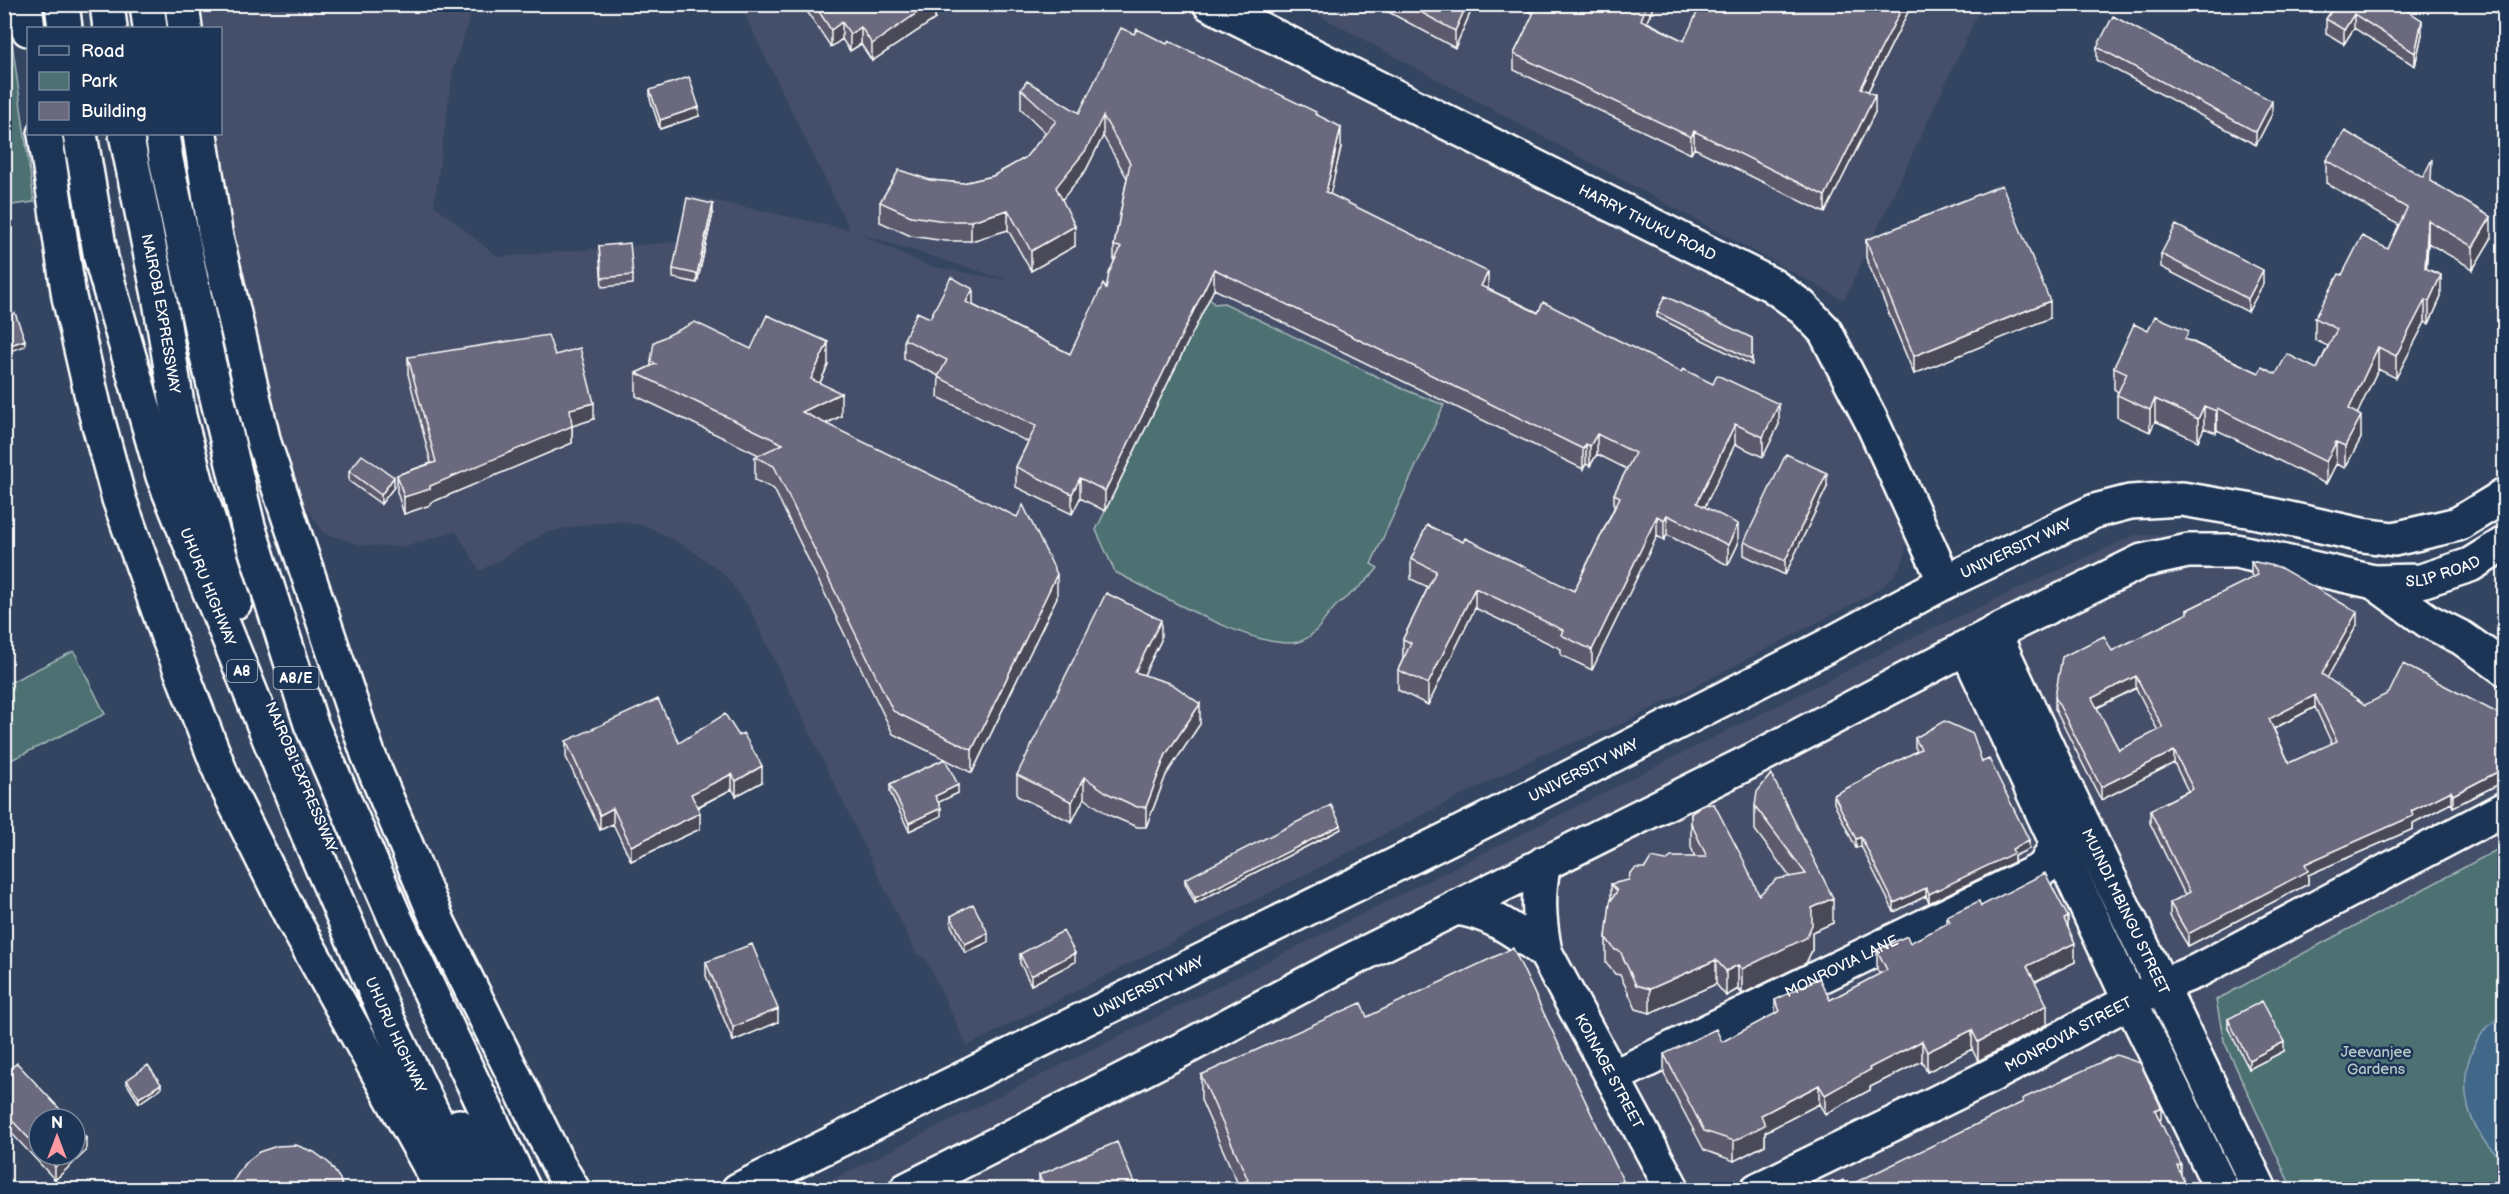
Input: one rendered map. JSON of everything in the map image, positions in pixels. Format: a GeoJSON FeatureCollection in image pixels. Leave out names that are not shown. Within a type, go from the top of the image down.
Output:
{"type":"FeatureCollection","features":[{"type":"Feature","properties":{"kind":"main road"},"geometry":{"type":"LineString","coordinates":[[25,4],[28,27]]}},
{"type":"Feature","properties":{"kind":"main road"},"geometry":{"type":"LineString","coordinates":[[62,4],[65,27]]}},
{"type":"Feature","properties":{"kind":"main road"},"geometry":{"type":"LineString","coordinates":[[106,4],[110,27]]}},
{"type":"Feature","properties":{"kind":"main road"},"geometry":{"type":"LineString","coordinates":[[147,4],[150,27]]}},
{"type":"Feature","properties":{"kind":"main road"},"geometry":{"type":"LineString","coordinates":[[182,4],[185,27]]}},
{"type":"Feature","properties":{"kind":"main road","name":"HARRY THUKU ROAD"},"geometry":{"type":"LineString","coordinates":[[1210,4],[1772,285],[1801,306],[1825,331],[1872,423],[1945,582]]}},
{"type":"Feature","properties":{"kind":"main road"},"geometry":{"type":"LineString","coordinates":[[45,135],[69,297],[95,410],[119,499],[167,634],[225,782],[295,924],[443,1190]]}},
{"type":"Feature","properties":{"kind":"main road","name":"UHURU HIGHWAY"},"geometry":{"type":"LineString","coordinates":[[80,135],[101,258],[163,476],[310,839],[390,1025],[439,1127],[461,1190]]}},
{"type":"Feature","properties":{"kind":"main road","name":"NAIROBI EXPRESSWAY"},"geometry":{"type":"LineString","coordinates":[[126,135],[159,295],[180,416],[197,484],[268,704],[377,952],[488,1190]]}},
{"type":"Feature","properties":{"kind":"main road","name":"NAIROBI EXPRESSWAY"},"geometry":{"type":"LineString","coordinates":[[162,135],[207,356],[248,526],[311,724],[396,920],[524,1190]]}},
{"type":"Feature","properties":{"kind":"main road"},"geometry":{"type":"LineString","coordinates":[[200,135],[215,232],[264,443],[368,754],[439,924],[573,1190]]}},
{"type":"Feature","properties":{"kind":"main road","name":"UNIVERSITY WAY"},"geometry":{"type":"LineString","coordinates":[[738,1190],[1501,812],[1825,647],[1945,582],[2095,512],[2130,502],[2182,499],[2253,511],[2361,535],[2394,538],[2458,524],[2505,496]]}},
{"type":"Feature","properties":{"kind":"main road","name":"SLIP ROAD"},"geometry":{"type":"LineString","coordinates":[[2374,582],[2421,581],[2470,565],[2505,544]]}},
{"type":"Feature","properties":{"kind":"main road"},"geometry":{"type":"LineString","coordinates":[[906,1190],[1455,908],[1760,756],[1980,640],[2142,561],[2188,551],[2236,551],[2374,582],[2428,621],[2462,638],[2505,668]]}},
{"type":"Feature","properties":{"kind":"main road"},"geometry":{"type":"LineString","coordinates":[[1980,640],[2057,843],[2130,1001],[2223,1190]]}},
{"type":"Feature","properties":{"kind":"main road","name":"MUINDI MBINGU STREET"},"geometry":{"type":"LineString","coordinates":[[1980,640],[2161,985],[2260,1190]]}},
{"type":"Feature","properties":{"kind":"main road","name":"MONROVIA STREET"},"geometry":{"type":"LineString","coordinates":[[1757,1190],[1998,1072],[2161,985],[2197,971],[2505,809]]}},
{"type":"Feature","properties":{"kind":"main road","name":"MONROVIA LANE"},"geometry":{"type":"LineString","coordinates":[[1612,1077],[2044,868],[2057,843]]}},
{"type":"Feature","properties":{"kind":"main road","name":"KOINAGE STREET"},"geometry":{"type":"LineString","coordinates":[[1544,863],[1539,886],[1539,918],[1545,952],[1673,1190]]}},
{"type":"Feature","properties":{"kind":"main road","name":"KOINAGE STREET"},"geometry":{"type":"LineString","coordinates":[[1455,908],[1478,912],[1492,918],[1545,952]]}},
{"type":"Feature","properties":{"kind":"shaded area"},"geometry":{"type":"Polygon","coordinates":[[[195,5],[474,5],[453,69],[434,205],[498,257],[677,242],[687,195],[850,230],[740,5],[1182,5],[1775,300],[1813,335],[1903,527],[1906,544],[1904,558],[1896,573],[1868,596],[1624,723],[1539,756],[967,1046],[926,959],[916,953],[748,605],[723,573],[687,547],[647,526],[618,521],[547,532],[480,571],[456,531],[404,547],[361,545],[324,533],[296,492],[254,364],[213,135],[222,135],[222,27],[198,27],[195,5]],[[857,233],[929,266],[1011,281],[857,233]]]}},
{"type":"Feature","properties":{"kind":"shaded area"},"geometry":{"type":"Polygon","coordinates":[[[1300,5],[1982,5],[1844,300],[1300,5]]]}},
{"type":"Feature","properties":{"kind":"shaded area"},"geometry":{"type":"Polygon","coordinates":[[[2135,535],[2241,536],[2464,653],[2504,677],[2504,1189],[812,1190],[1908,640],[2135,535]]]}},
{"type":"Feature","properties":{"kind":"shaded area"},"geometry":{"type":"Polygon","coordinates":[[[2504,1013],[2504,1160],[2479,1134],[2467,1100],[2465,1083],[2473,1048],[2490,1024],[2504,1013]]]}},
{"type":"Feature","properties":{"kind":"green space"},"geometry":{"type":"Polygon","coordinates":[[[4,5],[7,5],[34,202],[5,206],[4,5]]]}},
{"type":"Feature","properties":{"kind":"green space"},"geometry":{"type":"Polygon","coordinates":[[[1209,298],[1214,304],[1224,303],[1403,389],[1444,405],[1371,564],[1378,568],[1337,605],[1310,636],[1298,642],[1280,643],[1233,629],[1179,605],[1115,572],[1096,530],[1209,298]]]}},
{"type":"Feature","properties":{"kind":"green space"},"geometry":{"type":"Polygon","coordinates":[[[74,651],[105,714],[5,763],[5,685],[74,651]]]}},
{"type":"Feature","properties":{"kind":"green space","name":"Jeevanjee Gardens"},"geometry":{"type":"Polygon","coordinates":[[[2504,846],[2504,1189],[2292,1189],[2224,1041],[2216,1000],[2504,846]]]}},
{"type":"Feature","properties":{"kind":"building"},"geometry":{"type":"Polygon","coordinates":[[[814,4],[930,4],[872,44],[861,27],[850,34],[842,22],[831,30],[814,4]]]}},
{"type":"Feature","properties":{"kind":"building"},"geometry":{"type":"Polygon","coordinates":[[[1406,4],[1467,4],[1455,31],[1406,4]]]}},
{"type":"Feature","properties":{"kind":"building"},"geometry":{"type":"Polygon","coordinates":[[[1538,4],[1647,4],[1641,20],[1684,41],[1701,4],[1904,4],[1861,88],[1875,95],[1825,196],[1694,131],[1691,137],[1514,54],[1538,4]]]}},
{"type":"Feature","properties":{"kind":"building"},"geometry":{"type":"Polygon","coordinates":[[[2336,4],[2397,4],[2422,20],[2415,53],[2354,14],[2344,30],[2326,19],[2336,4]]]}},
{"type":"Feature","properties":{"kind":"building"},"geometry":{"type":"Polygon","coordinates":[[[2113,16],[2272,101],[2256,132],[2097,47],[2113,16]]]}},
{"type":"Feature","properties":{"kind":"building"},"geometry":{"type":"Polygon","coordinates":[[[1121,28],[1134,34],[1137,29],[1167,44],[1169,41],[1316,112],[1315,114],[1341,127],[1326,192],[1488,272],[1481,286],[1538,313],[1543,302],[1681,372],[1683,369],[1713,384],[1717,375],[1779,404],[1763,437],[1735,424],[1697,503],[1738,524],[1728,545],[1667,515],[1664,520],[1657,516],[1592,650],[1561,635],[1563,630],[1475,588],[1428,684],[1398,670],[1411,643],[1403,639],[1436,571],[1411,559],[1427,525],[1463,542],[1465,538],[1574,591],[1620,497],[1614,494],[1635,453],[1597,434],[1590,446],[1586,444],[1583,449],[1214,269],[1105,491],[1080,478],[1072,494],[1016,467],[1036,426],[938,377],[947,360],[904,339],[917,312],[930,318],[951,277],[973,289],[966,302],[1070,354],[1103,284],[1106,289],[1109,273],[1121,247],[1114,246],[1130,163],[1103,116],[1086,150],[1056,187],[1075,226],[1031,251],[1008,210],[971,221],[945,221],[911,216],[880,202],[899,170],[930,180],[963,183],[993,176],[1025,158],[1056,121],[1021,89],[1027,81],[1079,113],[1121,28]]]}},
{"type":"Feature","properties":{"kind":"building"},"geometry":{"type":"Polygon","coordinates":[[[689,77],[699,107],[660,120],[650,90],[689,77]]]}},
{"type":"Feature","properties":{"kind":"building"},"geometry":{"type":"Polygon","coordinates":[[[2345,131],[2423,177],[2432,159],[2431,181],[2491,217],[2473,247],[2428,220],[2425,268],[2441,275],[2429,301],[2425,300],[2396,356],[2378,347],[2349,409],[2361,416],[2345,446],[2336,442],[2326,462],[2217,408],[2216,411],[2204,406],[2198,419],[2155,399],[2150,410],[2117,395],[2127,373],[2114,367],[2134,324],[2148,331],[2155,316],[2189,331],[2185,339],[2259,373],[2262,367],[2276,374],[2287,354],[2317,369],[2337,329],[2315,318],[2339,274],[2342,275],[2362,236],[2388,249],[2407,208],[2326,160],[2345,131]]]}},
{"type":"Feature","properties":{"kind":"building"},"geometry":{"type":"Polygon","coordinates":[[[2002,185],[2050,301],[1914,356],[1866,240],[2002,185]]]}},
{"type":"Feature","properties":{"kind":"building"},"geometry":{"type":"Polygon","coordinates":[[[687,198],[713,204],[697,274],[673,269],[687,198]]]}},
{"type":"Feature","properties":{"kind":"building"},"geometry":{"type":"Polygon","coordinates":[[[2176,225],[2263,270],[2248,299],[2161,254],[2176,225]]]}},
{"type":"Feature","properties":{"kind":"building"},"geometry":{"type":"Polygon","coordinates":[[[630,243],[633,275],[602,278],[599,246],[630,243]]]}},
{"type":"Feature","properties":{"kind":"building"},"geometry":{"type":"Polygon","coordinates":[[[1665,296],[1752,338],[1752,360],[1657,312],[1665,296]]]}},
{"type":"Feature","properties":{"kind":"building"},"geometry":{"type":"Polygon","coordinates":[[[15,313],[25,340],[4,347],[4,317],[15,313]]]}},
{"type":"Feature","properties":{"kind":"building"},"geometry":{"type":"Polygon","coordinates":[[[767,315],[828,342],[811,379],[841,393],[802,412],[1017,517],[1023,505],[1057,574],[972,750],[893,711],[774,466],[755,457],[783,444],[636,373],[656,364],[651,361],[654,342],[695,322],[751,349],[767,315]]]}},
{"type":"Feature","properties":{"kind":"building"},"geometry":{"type":"Polygon","coordinates":[[[548,335],[555,355],[580,348],[594,403],[570,409],[572,426],[430,486],[430,489],[404,497],[397,475],[436,462],[408,357],[548,335]]]}},
{"type":"Feature","properties":{"kind":"building"},"geometry":{"type":"Polygon","coordinates":[[[1786,454],[1827,473],[1785,561],[1744,542],[1786,454]]]}},
{"type":"Feature","properties":{"kind":"building"},"geometry":{"type":"Polygon","coordinates":[[[362,455],[394,477],[381,495],[349,471],[362,455]]]}},
{"type":"Feature","properties":{"kind":"building"},"geometry":{"type":"Polygon","coordinates":[[[2251,561],[2279,567],[2357,612],[2322,674],[2365,705],[2389,693],[2403,664],[2505,717],[2505,768],[2453,795],[2451,791],[2411,811],[2413,816],[2305,864],[2308,871],[2188,934],[2170,903],[2190,892],[2150,810],[2193,789],[2174,751],[2101,787],[2055,697],[2062,657],[2104,636],[2112,651],[2258,575],[2251,561]],[[2136,676],[2092,698],[2119,750],[2163,728],[2136,676]],[[2315,695],[2269,719],[2289,763],[2337,741],[2315,695]]]}},
{"type":"Feature","properties":{"kind":"building"},"geometry":{"type":"Polygon","coordinates":[[[1106,593],[1161,620],[1135,672],[1172,684],[1200,704],[1166,754],[1146,807],[1137,807],[1109,794],[1084,777],[1072,802],[1017,775],[1106,593]]]}},
{"type":"Feature","properties":{"kind":"building"},"geometry":{"type":"Polygon","coordinates":[[[658,699],[679,743],[725,714],[739,736],[743,733],[762,766],[736,781],[732,774],[691,794],[700,813],[631,846],[613,808],[600,815],[566,741],[658,699]]]}},
{"type":"Feature","properties":{"kind":"building"},"geometry":{"type":"Polygon","coordinates":[[[1944,721],[1973,734],[1982,762],[1989,759],[2029,840],[2012,849],[2014,853],[1929,894],[1926,888],[1894,903],[1861,837],[1856,839],[1834,795],[1921,749],[1915,738],[1944,721]]]}},
{"type":"Feature","properties":{"kind":"building"},"geometry":{"type":"Polygon","coordinates":[[[945,759],[958,785],[935,796],[941,808],[909,823],[890,784],[945,759]]]}},
{"type":"Feature","properties":{"kind":"building"},"geometry":{"type":"Polygon","coordinates":[[[1771,774],[1833,898],[1812,908],[1812,925],[1806,938],[1742,969],[1738,965],[1726,971],[1716,960],[1650,989],[1636,985],[1620,951],[1615,950],[1606,938],[1610,902],[1617,891],[1611,884],[1629,880],[1630,873],[1636,868],[1645,868],[1651,858],[1666,861],[1671,857],[1707,857],[1691,823],[1691,814],[1701,805],[1714,804],[1759,895],[1777,879],[1806,874],[1755,806],[1757,792],[1771,774]]]}},
{"type":"Feature","properties":{"kind":"building"},"geometry":{"type":"Polygon","coordinates":[[[1331,805],[1341,825],[1195,898],[1185,879],[1331,805]]]}},
{"type":"Feature","properties":{"kind":"building"},"geometry":{"type":"Polygon","coordinates":[[[2045,873],[2068,917],[2064,919],[2075,943],[2027,966],[2047,1005],[1978,1042],[1972,1030],[1927,1052],[1922,1041],[1869,1068],[1870,1070],[1825,1095],[1819,1085],[1761,1115],[1765,1125],[1734,1141],[1704,1131],[1664,1054],[1716,1029],[1722,1042],[1780,1011],[1775,1000],[1819,978],[1830,1000],[1887,970],[1877,950],[1907,936],[1910,943],[1950,922],[1947,916],[1979,901],[1981,906],[2045,873]]]}},
{"type":"Feature","properties":{"kind":"building"},"geometry":{"type":"Polygon","coordinates":[[[973,904],[988,933],[965,944],[951,916],[973,904]]]}},
{"type":"Feature","properties":{"kind":"building"},"geometry":{"type":"Polygon","coordinates":[[[1063,931],[1075,953],[1031,976],[1020,954],[1063,931]]]}},
{"type":"Feature","properties":{"kind":"building"},"geometry":{"type":"Polygon","coordinates":[[[752,944],[778,1009],[733,1027],[706,962],[752,944]]]}},
{"type":"Feature","properties":{"kind":"building"},"geometry":{"type":"Polygon","coordinates":[[[1513,948],[1626,1187],[1620,1190],[1227,1190],[1248,1180],[1201,1075],[1361,1003],[1367,1017],[1513,948]]]}},
{"type":"Feature","properties":{"kind":"building"},"geometry":{"type":"Polygon","coordinates":[[[2262,1001],[2284,1042],[2249,1060],[2228,1019],[2262,1001]]]}},
{"type":"Feature","properties":{"kind":"building"},"geometry":{"type":"Polygon","coordinates":[[[2116,1055],[2140,1063],[2161,1107],[2155,1110],[2181,1165],[2177,1166],[2188,1190],[1825,1190],[1843,1180],[1846,1187],[2116,1055]]]}},
{"type":"Feature","properties":{"kind":"building"},"geometry":{"type":"Polygon","coordinates":[[[17,1063],[58,1107],[27,1107],[27,1136],[4,1112],[4,1074],[17,1063]]]}},
{"type":"Feature","properties":{"kind":"building"},"geometry":{"type":"Polygon","coordinates":[[[148,1065],[161,1084],[139,1098],[127,1080],[148,1065]]]}},
{"type":"Feature","properties":{"kind":"building"},"geometry":{"type":"Polygon","coordinates":[[[1117,1142],[1137,1190],[1045,1190],[1039,1175],[1117,1142]]]}},
{"type":"Feature","properties":{"kind":"building"},"geometry":{"type":"Polygon","coordinates":[[[296,1145],[314,1152],[329,1163],[340,1179],[343,1190],[231,1190],[244,1164],[259,1152],[277,1146],[296,1145]]]}}]}
